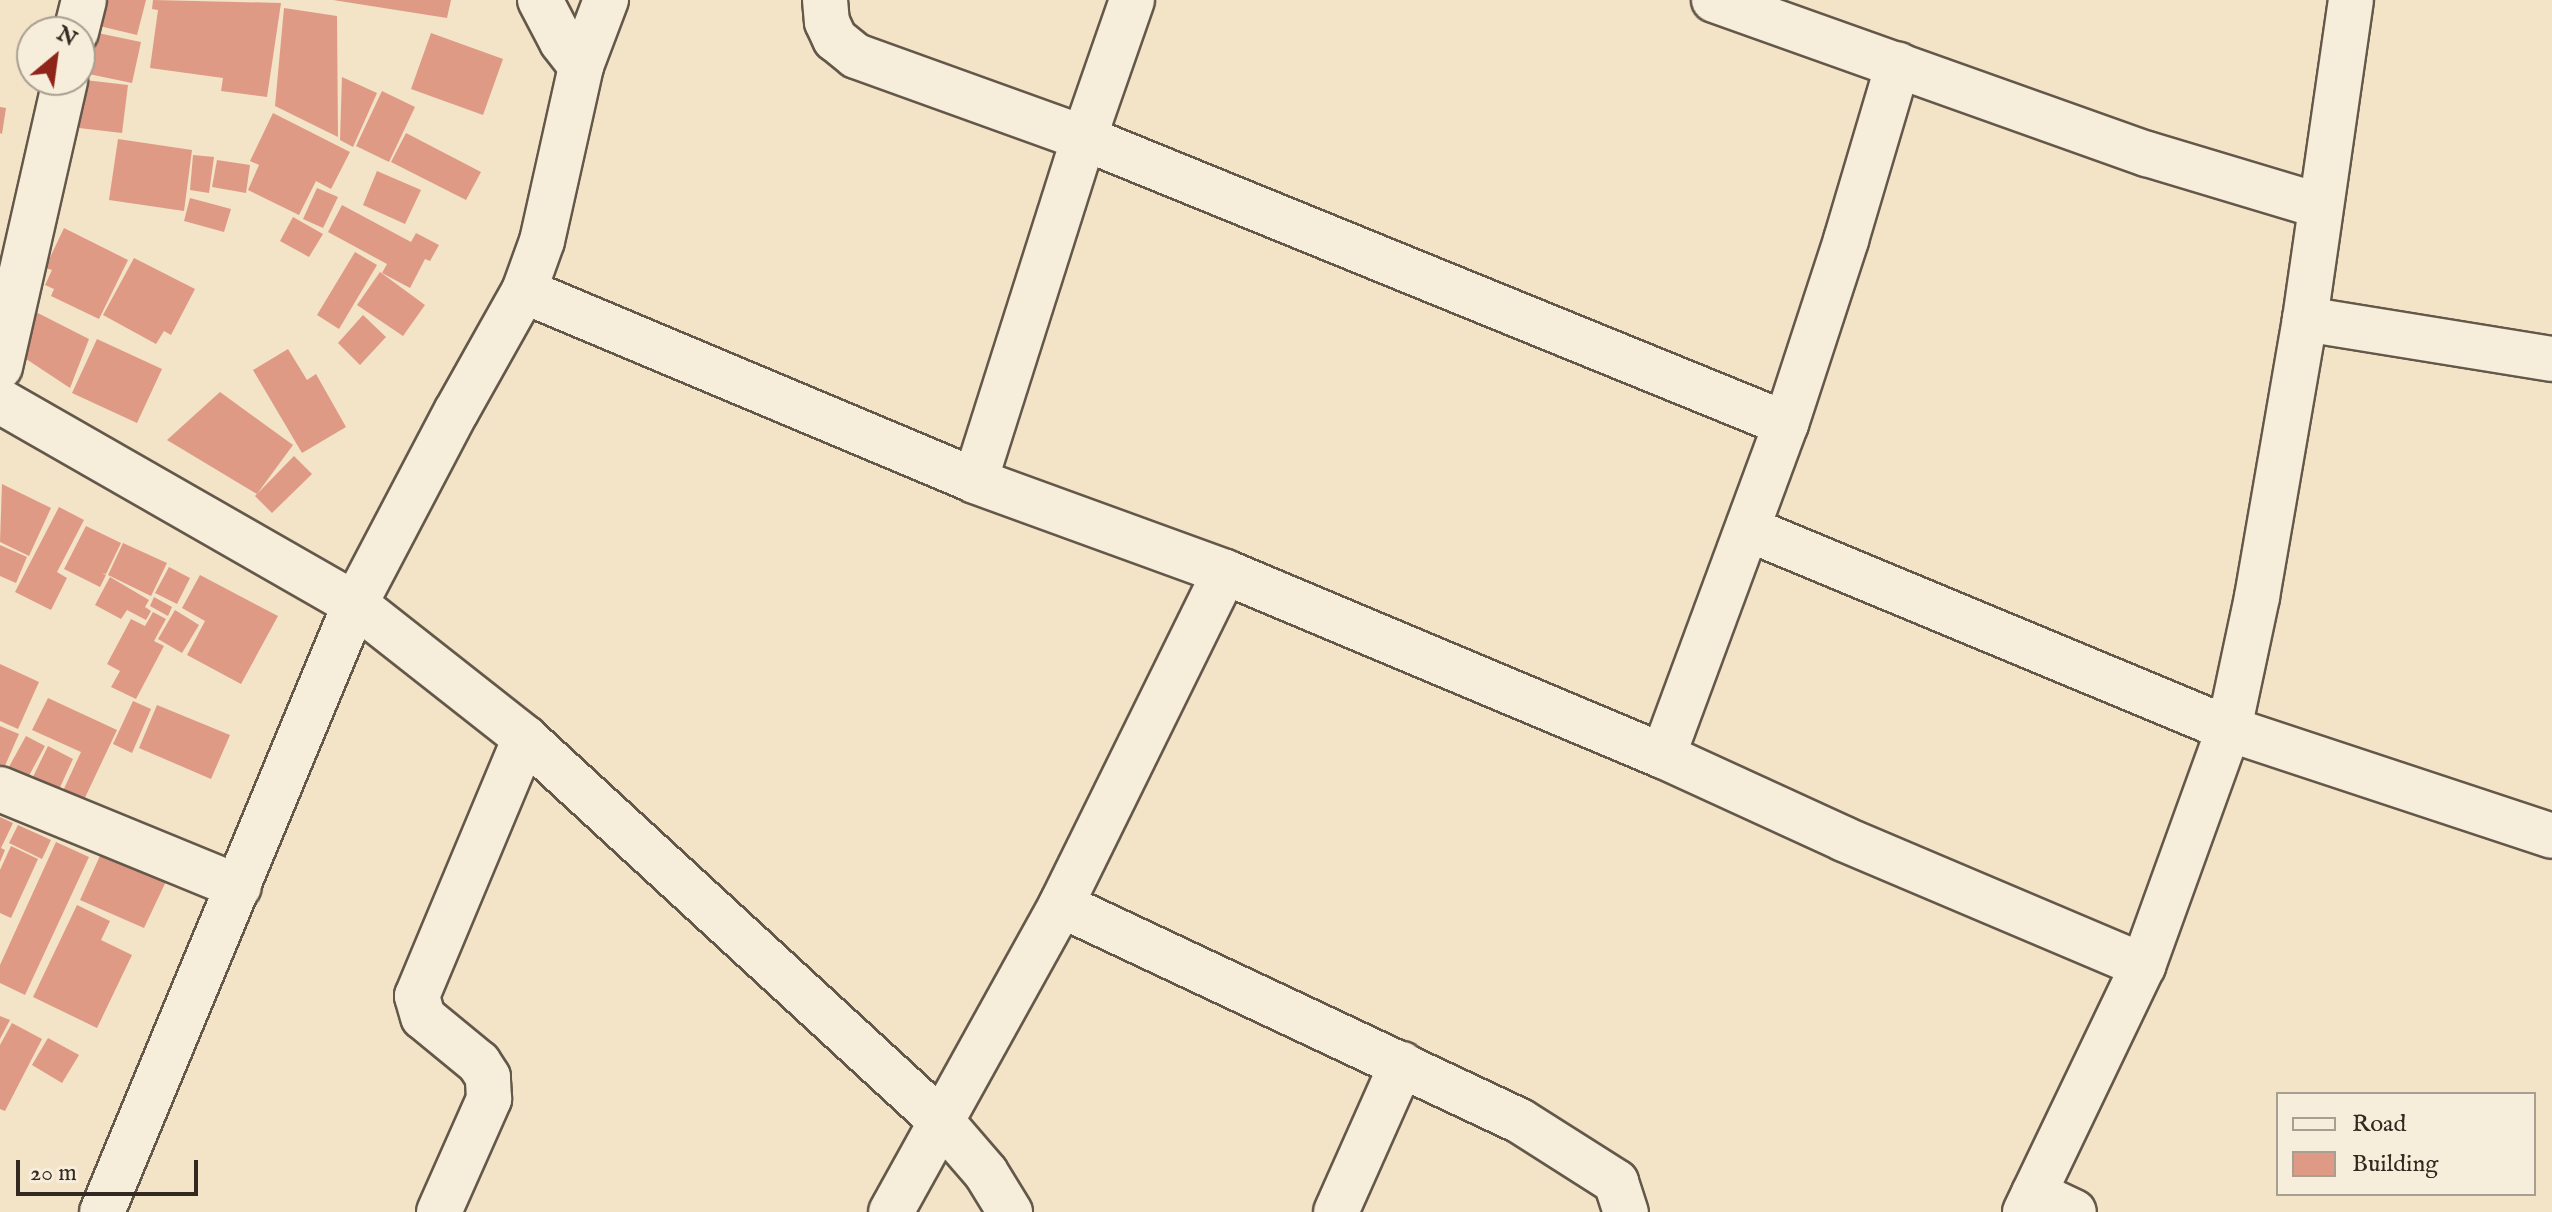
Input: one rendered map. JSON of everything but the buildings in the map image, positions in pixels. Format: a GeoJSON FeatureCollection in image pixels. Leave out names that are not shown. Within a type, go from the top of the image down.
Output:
{"type":"FeatureCollection","features":[{"type":"Feature","properties":{"kind":"street"},"geometry":{"type":"LineString","coordinates":[[540,0],[562,42],[581,66]]}},
{"type":"Feature","properties":{"kind":"street"},"geometry":{"type":"LineString","coordinates":[[102,1212],[355,604],[524,291],[542,241],[581,66],[606,0]]}},
{"type":"Feature","properties":{"kind":"street"},"geometry":{"type":"LineString","coordinates":[[825,0],[827,22],[835,39],[856,56],[1084,138],[1786,424]]}},
{"type":"Feature","properties":{"kind":"street"},"geometry":{"type":"LineString","coordinates":[[975,481],[1084,138],[1132,0]]}},
{"type":"Feature","properties":{"kind":"street"},"geometry":{"type":"LineString","coordinates":[[1714,0],[2147,154],[2320,206]]}},
{"type":"Feature","properties":{"kind":"street"},"geometry":{"type":"LineString","coordinates":[[2074,1212],[2029,1202],[2143,966],[2229,729],[2257,597],[2305,319],[2351,0]]}},
{"type":"Feature","properties":{"kind":"street"},"geometry":{"type":"LineString","coordinates":[[1663,756],[1786,424],[1846,240],[1898,65]]}},
{"type":"Feature","properties":{"kind":"street"},"geometry":{"type":"LineString","coordinates":[[0,367],[61,96]]}},
{"type":"Feature","properties":{"kind":"street"},"geometry":{"type":"LineString","coordinates":[[524,291],[975,481],[1225,572],[1663,756],[1844,839],[2143,966]]}},
{"type":"Feature","properties":{"kind":"street"},"geometry":{"type":"LineString","coordinates":[[2305,319],[2552,359]]}},
{"type":"Feature","properties":{"kind":"street"},"geometry":{"type":"LineString","coordinates":[[0,401],[355,604],[525,738],[942,1122],[986,1173],[1010,1212]]}},
{"type":"Feature","properties":{"kind":"street"},"geometry":{"type":"LineString","coordinates":[[1748,529],[2229,729],[2552,836]]}},
{"type":"Feature","properties":{"kind":"street"},"geometry":{"type":"LineString","coordinates":[[891,1212],[1061,905],[1225,572]]}},
{"type":"Feature","properties":{"kind":"street"},"geometry":{"type":"LineString","coordinates":[[439,1212],[489,1099],[488,1077],[479,1063],[423,1017],[417,996],[525,738]]}},
{"type":"Feature","properties":{"kind":"street"},"geometry":{"type":"LineString","coordinates":[[0,789],[239,887]]}},
{"type":"Feature","properties":{"kind":"street"},"geometry":{"type":"LineString","coordinates":[[1061,905],[1520,1121],[1614,1202]]}},
{"type":"Feature","properties":{"kind":"street"},"geometry":{"type":"LineString","coordinates":[[1336,1212],[1402,1064]]}}]}
